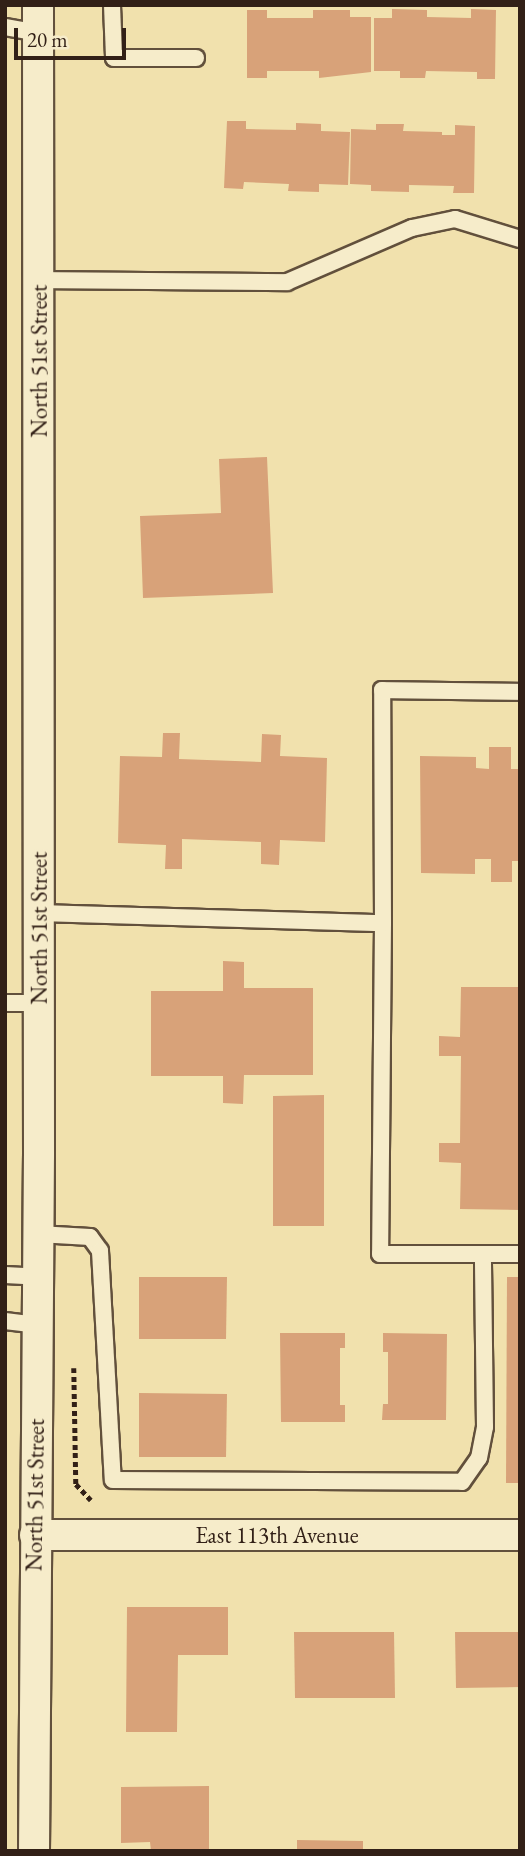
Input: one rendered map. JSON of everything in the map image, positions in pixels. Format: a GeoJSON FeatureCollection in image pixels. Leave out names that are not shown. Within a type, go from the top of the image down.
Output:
{"type":"FeatureCollection","features":[{"type":"Feature","properties":{"kind":"street","name":"North 51st Street"},"geometry":{"type":"LineString","coordinates":[[34,1851],[34,1535],[40,1003],[38,19]]}},
{"type":"Feature","properties":{"kind":"street","name":"East 113th Avenue"},"geometry":{"type":"LineString","coordinates":[[34,1535],[520,1535]]}},
{"type":"Feature","properties":{"kind":"lane"},"geometry":{"type":"LineString","coordinates":[[112,5],[114,58],[196,58]]}},
{"type":"Feature","properties":{"kind":"lane"},"geometry":{"type":"LineString","coordinates":[[5,27],[38,19]]}},
{"type":"Feature","properties":{"kind":"lane"},"geometry":{"type":"LineString","coordinates":[[40,280],[287,282],[412,228],[456,219],[520,239]]}},
{"type":"Feature","properties":{"kind":"lane"},"geometry":{"type":"LineString","coordinates":[[520,692],[382,690],[380,1254],[520,1254]]}},
{"type":"Feature","properties":{"kind":"lane"},"geometry":{"type":"LineString","coordinates":[[40,914],[383,923]]}},
{"type":"Feature","properties":{"kind":"lane"},"geometry":{"type":"LineString","coordinates":[[5,1003],[40,1003]]}},
{"type":"Feature","properties":{"kind":"lane"},"geometry":{"type":"LineString","coordinates":[[38,1234],[90,1237],[100,1251],[113,1480],[462,1482],[479,1458],[485,1427],[483,1254]]}},
{"type":"Feature","properties":{"kind":"lane"},"geometry":{"type":"LineString","coordinates":[[5,1275],[38,1277]]}},
{"type":"Feature","properties":{"kind":"lane"},"geometry":{"type":"LineString","coordinates":[[5,1321],[37,1325]]}},
{"type":"Feature","properties":{"kind":"path"},"geometry":{"type":"LineString","coordinates":[[73,1365],[76,1484],[95,1503]]}},
{"type":"Feature","properties":{"kind":"building"},"geometry":{"type":"Polygon","coordinates":[[[392,9],[427,10],[427,17],[471,18],[471,9],[496,10],[495,79],[477,79],[477,72],[426,71],[425,78],[400,78],[400,71],[374,71],[374,18],[392,18],[392,9]]]}},
{"type":"Feature","properties":{"kind":"building"},"geometry":{"type":"Polygon","coordinates":[[[247,10],[267,10],[267,18],[313,18],[313,10],[350,10],[350,17],[371,17],[371,72],[319,78],[319,71],[267,71],[267,78],[247,78],[247,10]]]}},
{"type":"Feature","properties":{"kind":"building"},"geometry":{"type":"Polygon","coordinates":[[[227,121],[246,121],[246,129],[296,130],[296,123],[321,124],[321,131],[350,132],[348,185],[319,184],[319,192],[288,191],[289,184],[244,182],[243,189],[224,188],[227,121]]]}},
{"type":"Feature","properties":{"kind":"building"},"geometry":{"type":"Polygon","coordinates":[[[376,124],[404,124],[403,131],[442,132],[442,135],[455,135],[455,125],[475,126],[474,193],[453,193],[454,186],[409,185],[409,192],[371,191],[371,185],[350,184],[351,129],[376,130],[376,124]]]}},
{"type":"Feature","properties":{"kind":"building"},"geometry":{"type":"Polygon","coordinates":[[[267,457],[273,593],[143,598],[140,516],[221,513],[219,459],[267,457]]]}},
{"type":"Feature","properties":{"kind":"building"},"geometry":{"type":"Polygon","coordinates":[[[163,733],[180,733],[179,759],[261,762],[262,734],[281,735],[280,756],[327,758],[325,842],[280,840],[279,865],[261,864],[261,842],[182,839],[182,869],[165,869],[166,845],[118,843],[120,756],[162,757],[163,733]]]}},
{"type":"Feature","properties":{"kind":"building"},"geometry":{"type":"Polygon","coordinates":[[[489,747],[511,747],[511,769],[520,769],[520,861],[512,861],[512,882],[491,882],[491,859],[475,859],[475,874],[421,873],[420,756],[476,757],[476,768],[489,769],[489,747]]]}},
{"type":"Feature","properties":{"kind":"building"},"geometry":{"type":"Polygon","coordinates":[[[223,961],[244,962],[244,988],[313,988],[313,1075],[244,1075],[243,1104],[223,1103],[223,1076],[151,1076],[151,991],[223,991],[223,961]]]}},
{"type":"Feature","properties":{"kind":"building"},"geometry":{"type":"Polygon","coordinates":[[[461,987],[520,987],[520,1210],[460,1209],[461,1163],[439,1162],[439,1143],[460,1143],[461,1056],[439,1056],[439,1036],[460,1037],[461,987]]]}},
{"type":"Feature","properties":{"kind":"building"},"geometry":{"type":"Polygon","coordinates":[[[324,1095],[324,1226],[273,1226],[273,1096],[324,1095]]]}},
{"type":"Feature","properties":{"kind":"building"},"geometry":{"type":"Polygon","coordinates":[[[139,1277],[227,1277],[226,1339],[139,1339],[139,1277]]]}},
{"type":"Feature","properties":{"kind":"building"},"geometry":{"type":"Polygon","coordinates":[[[507,1277],[520,1277],[520,1483],[506,1483],[507,1277]]]}},
{"type":"Feature","properties":{"kind":"building"},"geometry":{"type":"Polygon","coordinates":[[[280,1333],[345,1333],[345,1348],[340,1348],[340,1405],[345,1405],[345,1422],[281,1422],[280,1333]]]}},
{"type":"Feature","properties":{"kind":"building"},"geometry":{"type":"Polygon","coordinates":[[[383,1333],[447,1334],[446,1420],[382,1420],[383,1404],[388,1404],[388,1352],[383,1352],[383,1333]]]}},
{"type":"Feature","properties":{"kind":"building"},"geometry":{"type":"Polygon","coordinates":[[[139,1393],[227,1394],[226,1457],[139,1457],[139,1393]]]}},
{"type":"Feature","properties":{"kind":"building"},"geometry":{"type":"Polygon","coordinates":[[[127,1607],[228,1607],[228,1655],[178,1655],[177,1732],[126,1732],[127,1607]]]}},
{"type":"Feature","properties":{"kind":"building"},"geometry":{"type":"Polygon","coordinates":[[[294,1632],[394,1632],[395,1698],[295,1698],[294,1632]]]}},
{"type":"Feature","properties":{"kind":"building"},"geometry":{"type":"Polygon","coordinates":[[[455,1632],[520,1632],[520,1687],[456,1688],[455,1632]]]}},
{"type":"Feature","properties":{"kind":"building"},"geometry":{"type":"Polygon","coordinates":[[[209,1786],[209,1851],[151,1851],[150,1842],[121,1843],[121,1787],[209,1786]]]}},
{"type":"Feature","properties":{"kind":"building"},"geometry":{"type":"Polygon","coordinates":[[[297,1840],[363,1841],[363,1851],[297,1851],[297,1840]]]}}]}
